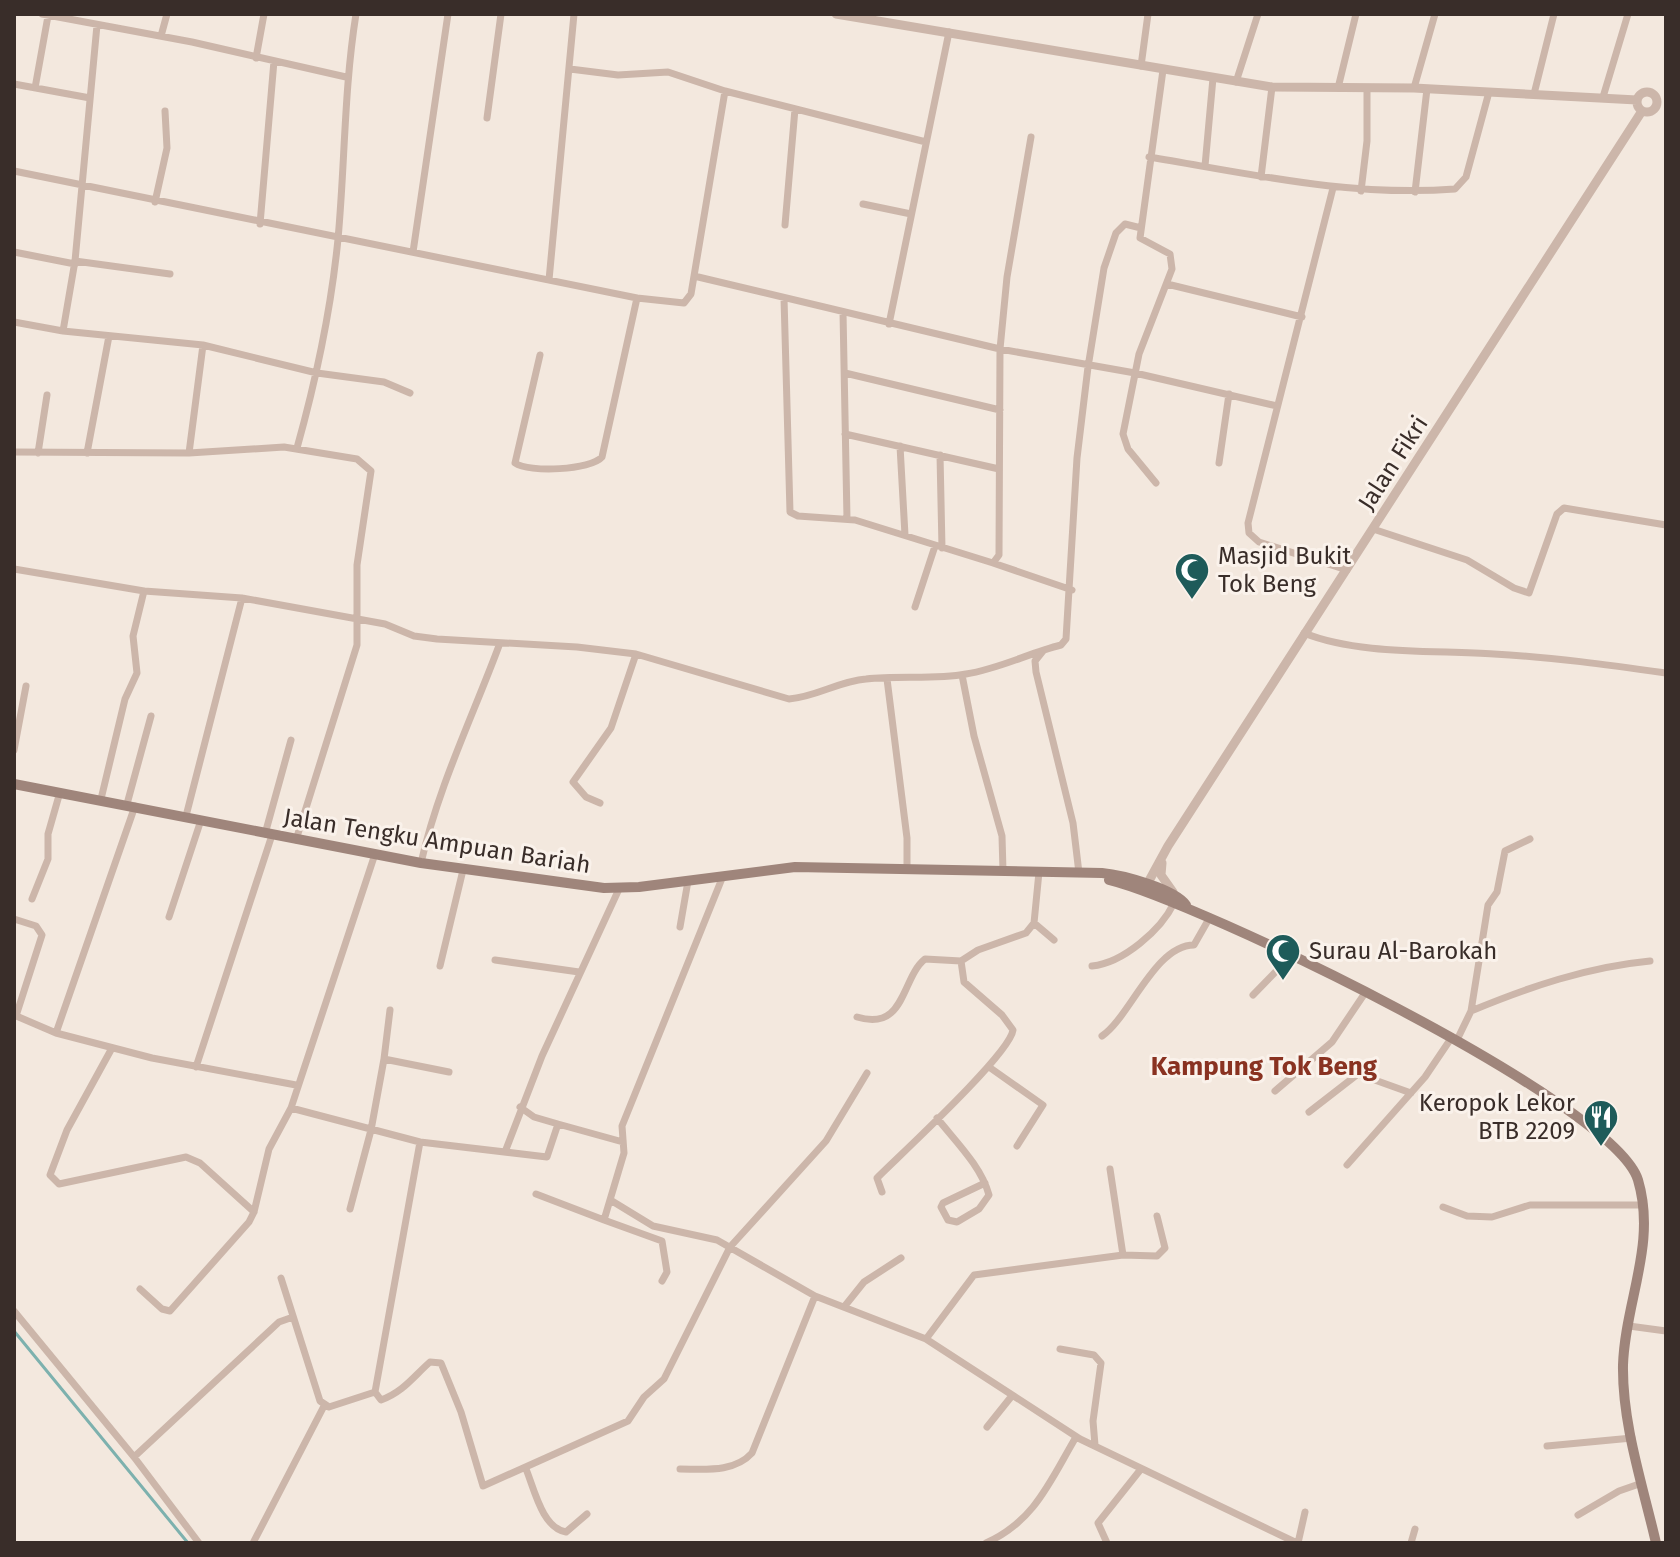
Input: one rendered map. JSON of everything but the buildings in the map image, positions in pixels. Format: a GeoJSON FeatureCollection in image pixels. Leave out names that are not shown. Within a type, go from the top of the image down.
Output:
{"type":"FeatureCollection","features":[{"type":"Feature","properties":{"kind":"main road","name":"Jalan Tengku Ampuan Bariah"},"geometry":{"type":"LineString","coordinates":[[14,784],[296,840],[550,883],[619,889],[795,867],[1079,873],[1109,874],[1181,903],[1454,1038],[1602,1132],[1629,1161],[1644,1205],[1642,1263],[1623,1365],[1632,1438],[1656,1543]]}},
{"type":"Feature","properties":{"kind":"street"},"geometry":{"type":"LineString","coordinates":[[161,36],[167,14]]}},
{"type":"Feature","properties":{"kind":"street"},"geometry":{"type":"LineString","coordinates":[[256,58],[264,14]]}},
{"type":"Feature","properties":{"kind":"street"},"geometry":{"type":"LineString","coordinates":[[297,448],[317,373],[338,239],[346,77],[356,14]]}},
{"type":"Feature","properties":{"kind":"street"},"geometry":{"type":"LineString","coordinates":[[413,252],[448,14]]}},
{"type":"Feature","properties":{"kind":"street"},"geometry":{"type":"LineString","coordinates":[[487,118],[501,14]]}},
{"type":"Feature","properties":{"kind":"street"},"geometry":{"type":"LineString","coordinates":[[549,280],[574,14]]}},
{"type":"Feature","properties":{"kind":"street"},"geometry":{"type":"LineString","coordinates":[[836,14],[869,16],[1272,87],[1414,88],[1637,100],[1646,92],[1661,98]]}},
{"type":"Feature","properties":{"kind":"street"},"geometry":{"type":"LineString","coordinates":[[1141,66],[1148,14]]}},
{"type":"Feature","properties":{"kind":"street"},"geometry":{"type":"LineString","coordinates":[[1236,82],[1258,14]]}},
{"type":"Feature","properties":{"kind":"street"},"geometry":{"type":"LineString","coordinates":[[1338,88],[1356,14]]}},
{"type":"Feature","properties":{"kind":"street"},"geometry":{"type":"LineString","coordinates":[[1414,88],[1435,14]]}},
{"type":"Feature","properties":{"kind":"street"},"geometry":{"type":"LineString","coordinates":[[1534,94],[1554,14]]}},
{"type":"Feature","properties":{"kind":"street"},"geometry":{"type":"LineString","coordinates":[[1603,97],[1628,14]]}},
{"type":"Feature","properties":{"kind":"street"},"geometry":{"type":"LineString","coordinates":[[35,88],[45,15],[161,36],[346,77]]}},
{"type":"Feature","properties":{"kind":"street"},"geometry":{"type":"LineString","coordinates":[[63,331],[75,262],[97,25]]}},
{"type":"Feature","properties":{"kind":"street"},"geometry":{"type":"LineString","coordinates":[[889,324],[949,32]]}},
{"type":"Feature","properties":{"kind":"street"},"geometry":{"type":"LineString","coordinates":[[260,224],[274,61]]}},
{"type":"Feature","properties":{"kind":"street"},"geometry":{"type":"LineString","coordinates":[[570,69],[618,75],[664,71],[725,91],[926,142]]}},
{"type":"Feature","properties":{"kind":"street"},"geometry":{"type":"LineString","coordinates":[[1156,483],[1124,442],[1124,423],[1135,373],[1172,269],[1170,254],[1142,241],[1141,228],[1163,70]]}},
{"type":"Feature","properties":{"kind":"street"},"geometry":{"type":"LineString","coordinates":[[1205,166],[1213,78]]}},
{"type":"Feature","properties":{"kind":"street"},"geometry":{"type":"LineString","coordinates":[[14,84],[90,98]]}},
{"type":"Feature","properties":{"kind":"street"},"geometry":{"type":"LineString","coordinates":[[1261,177],[1272,87]]}},
{"type":"Feature","properties":{"kind":"street"},"geometry":{"type":"LineString","coordinates":[[1361,191],[1367,141],[1367,89]]}},
{"type":"Feature","properties":{"kind":"street"},"geometry":{"type":"LineString","coordinates":[[1415,192],[1427,89]]}},
{"type":"Feature","properties":{"kind":"street"},"geometry":{"type":"LineString","coordinates":[[14,171],[260,224],[637,298],[684,303],[691,294],[725,91]]}},
{"type":"Feature","properties":{"kind":"street"},"geometry":{"type":"LineString","coordinates":[[1149,157],[1361,191],[1415,192],[1461,186],[1489,92]]}},
{"type":"Feature","properties":{"kind":"street","name":"Jalan Fikri"},"geometry":{"type":"LineString","coordinates":[[1143,886],[1642,111],[1655,108],[1661,98]]}},
{"type":"Feature","properties":{"kind":"street"},"geometry":{"type":"LineString","coordinates":[[1637,100],[1642,111]]}},
{"type":"Feature","properties":{"kind":"street"},"geometry":{"type":"LineString","coordinates":[[785,225],[795,109]]}},
{"type":"Feature","properties":{"kind":"street"},"geometry":{"type":"LineString","coordinates":[[155,202],[167,148],[165,111]]}},
{"type":"Feature","properties":{"kind":"street"},"geometry":{"type":"LineString","coordinates":[[993,563],[999,555],[1000,349],[1007,277],[1031,137]]}},
{"type":"Feature","properties":{"kind":"street"},"geometry":{"type":"LineString","coordinates":[[1333,188],[1277,406],[1249,533],[1259,542],[1347,570]]}},
{"type":"Feature","properties":{"kind":"street"},"geometry":{"type":"LineString","coordinates":[[863,204],[911,214]]}},
{"type":"Feature","properties":{"kind":"street"},"geometry":{"type":"LineString","coordinates":[[14,569],[144,591],[242,598],[358,622],[385,624],[414,636],[636,654],[789,699],[808,697],[866,679],[962,675],[987,670],[1020,656],[1061,645],[1066,639],[1072,590],[1077,458],[1104,268],[1116,233],[1125,224],[1141,228]]}},
{"type":"Feature","properties":{"kind":"street"},"geometry":{"type":"LineString","coordinates":[[14,252],[170,274]]}},
{"type":"Feature","properties":{"kind":"street"},"geometry":{"type":"LineString","coordinates":[[694,276],[1000,349],[1135,373],[1277,406]]}},
{"type":"Feature","properties":{"kind":"street"},"geometry":{"type":"LineString","coordinates":[[1167,284],[1302,317]]}},
{"type":"Feature","properties":{"kind":"street"},"geometry":{"type":"LineString","coordinates":[[540,355],[515,463],[526,469],[592,465],[602,457],[637,298]]}},
{"type":"Feature","properties":{"kind":"street"},"geometry":{"type":"LineString","coordinates":[[784,298],[788,507],[798,516],[847,519],[905,535],[1072,590]]}},
{"type":"Feature","properties":{"kind":"street"},"geometry":{"type":"LineString","coordinates":[[843,312],[847,519]]}},
{"type":"Feature","properties":{"kind":"street"},"geometry":{"type":"LineString","coordinates":[[14,322],[63,331],[203,345],[317,373],[384,382],[410,393]]}},
{"type":"Feature","properties":{"kind":"street"},"geometry":{"type":"LineString","coordinates":[[87,453],[109,336]]}},
{"type":"Feature","properties":{"kind":"street"},"geometry":{"type":"LineString","coordinates":[[189,453],[203,345]]}},
{"type":"Feature","properties":{"kind":"street"},"geometry":{"type":"LineString","coordinates":[[845,373],[1000,410]]}},
{"type":"Feature","properties":{"kind":"street"},"geometry":{"type":"LineString","coordinates":[[1219,463],[1229,394]]}},
{"type":"Feature","properties":{"kind":"street"},"geometry":{"type":"LineString","coordinates":[[38,453],[47,395]]}},
{"type":"Feature","properties":{"kind":"street"},"geometry":{"type":"LineString","coordinates":[[845,434],[999,469]]}},
{"type":"Feature","properties":{"kind":"street"},"geometry":{"type":"LineString","coordinates":[[900,446],[905,535]]}},
{"type":"Feature","properties":{"kind":"street"},"geometry":{"type":"LineString","coordinates":[[14,452],[189,453],[297,448],[357,459],[371,471],[357,565],[357,645],[296,840]]}},
{"type":"Feature","properties":{"kind":"street"},"geometry":{"type":"LineString","coordinates":[[915,607],[938,547],[940,455]]}},
{"type":"Feature","properties":{"kind":"street"},"geometry":{"type":"LineString","coordinates":[[1373,529],[1467,560],[1514,588],[1529,593],[1557,514],[1564,508],[1666,525]]}},
{"type":"Feature","properties":{"kind":"street"},"geometry":{"type":"LineString","coordinates":[[101,799],[125,699],[137,673],[133,636],[144,591]]}},
{"type":"Feature","properties":{"kind":"street"},"geometry":{"type":"LineString","coordinates":[[186,816],[242,598]]}},
{"type":"Feature","properties":{"kind":"street"},"geometry":{"type":"LineString","coordinates":[[1304,633],[1320,639],[1390,648],[1519,655],[1666,673]]}},
{"type":"Feature","properties":{"kind":"street"},"geometry":{"type":"LineString","coordinates":[[421,863],[444,782],[463,745],[500,643]]}},
{"type":"Feature","properties":{"kind":"street"},"geometry":{"type":"LineString","coordinates":[[1046,649],[1035,661],[1036,672],[1073,823],[1079,873]]}},
{"type":"Feature","properties":{"kind":"street"},"geometry":{"type":"LineString","coordinates":[[600,803],[586,797],[573,782],[611,728],[636,654]]}},
{"type":"Feature","properties":{"kind":"street"},"geometry":{"type":"LineString","coordinates":[[1020,656],[1036,672]]}},
{"type":"Feature","properties":{"kind":"street"},"geometry":{"type":"LineString","coordinates":[[962,675],[974,736],[1002,836],[1003,871]]}},
{"type":"Feature","properties":{"kind":"street"},"geometry":{"type":"LineString","coordinates":[[887,679],[907,838],[907,868]]}},
{"type":"Feature","properties":{"kind":"street"},"geometry":{"type":"LineString","coordinates":[[14,750],[26,686]]}},
{"type":"Feature","properties":{"kind":"street"},"geometry":{"type":"LineString","coordinates":[[56,1033],[131,805],[151,716]]}},
{"type":"Feature","properties":{"kind":"street"},"geometry":{"type":"LineString","coordinates":[[196,1067],[268,834],[291,740]]}},
{"type":"Feature","properties":{"kind":"street"},"geometry":{"type":"LineString","coordinates":[[32,899],[48,859],[48,834],[60,792]]}},
{"type":"Feature","properties":{"kind":"street"},"geometry":{"type":"LineString","coordinates":[[169,917],[201,820]]}},
{"type":"Feature","properties":{"kind":"street"},"geometry":{"type":"LineString","coordinates":[[1347,1165],[1411,1093],[1471,1011],[1488,905],[1497,892],[1505,851],[1530,839]]}},
{"type":"Feature","properties":{"kind":"street","name":"Jalan Fikri"},"geometry":{"type":"LineString","coordinates":[[1143,886],[1168,846]]}},
{"type":"Feature","properties":{"kind":"street"},"geometry":{"type":"LineString","coordinates":[[140,1289],[162,1309],[170,1311],[254,1212],[269,1149],[291,1108],[296,1085],[375,854]]}},
{"type":"Feature","properties":{"kind":"street"},"geometry":{"type":"LineString","coordinates":[[1092,966],[1109,964],[1144,940],[1181,903],[1165,885],[1161,875],[1162,860]]}},
{"type":"Feature","properties":{"kind":"street"},"geometry":{"type":"LineString","coordinates":[[440,966],[463,870]]}},
{"type":"Feature","properties":{"kind":"street"},"geometry":{"type":"LineString","coordinates":[[857,1017],[878,1018],[893,1011],[900,1004],[918,965],[925,959],[961,961],[994,944],[1018,938],[1034,923],[1039,872]]}},
{"type":"Feature","properties":{"kind":"street"},"geometry":{"type":"LineString","coordinates":[[604,1220],[624,1153],[622,1126],[724,874]]}},
{"type":"Feature","properties":{"kind":"street"},"geometry":{"type":"LineString","coordinates":[[680,927],[688,881]]}},
{"type":"Feature","properties":{"kind":"street"},"geometry":{"type":"LineString","coordinates":[[505,1152],[520,1107],[619,889]]}},
{"type":"Feature","properties":{"kind":"street"},"geometry":{"type":"LineString","coordinates":[[1102,1036],[1114,1028],[1137,989],[1182,947],[1194,945],[1210,917]]}},
{"type":"Feature","properties":{"kind":"street"},"geometry":{"type":"LineString","coordinates":[[14,919],[36,926],[42,935],[15,1016],[56,1033],[112,1048],[296,1085]]}},
{"type":"Feature","properties":{"kind":"street"},"geometry":{"type":"LineString","coordinates":[[1034,923],[1054,940]]}},
{"type":"Feature","properties":{"kind":"street"},"geometry":{"type":"LineString","coordinates":[[1253,995],[1291,956]]}},
{"type":"Feature","properties":{"kind":"street"},"geometry":{"type":"LineString","coordinates":[[495,960],[579,972]]}},
{"type":"Feature","properties":{"kind":"street"},"geometry":{"type":"LineString","coordinates":[[882,1192],[877,1178],[989,1067],[1012,1039],[1013,1030],[1002,1015],[964,982],[961,961]]}},
{"type":"Feature","properties":{"kind":"street"},"geometry":{"type":"LineString","coordinates":[[1471,1011],[1587,971],[1650,961]]}},
{"type":"Feature","properties":{"kind":"street"},"geometry":{"type":"LineString","coordinates":[[1275,1091],[1332,1042],[1365,993]]}},
{"type":"Feature","properties":{"kind":"street"},"geometry":{"type":"LineString","coordinates":[[350,1209],[371,1130],[390,1010]]}},
{"type":"Feature","properties":{"kind":"street"},"geometry":{"type":"LineString","coordinates":[[112,1048],[67,1130],[50,1175],[52,1180],[59,1184],[186,1157],[200,1163],[254,1212]]}},
{"type":"Feature","properties":{"kind":"street"},"geometry":{"type":"LineString","coordinates":[[384,1059],[449,1072]]}},
{"type":"Feature","properties":{"kind":"street"},"geometry":{"type":"LineString","coordinates":[[989,1067],[1043,1105],[1017,1146]]}},
{"type":"Feature","properties":{"kind":"street"},"geometry":{"type":"LineString","coordinates":[[420,1142],[375,1392],[381,1400],[393,1395],[430,1362],[437,1361],[461,1412],[481,1484],[487,1486],[628,1421],[644,1397],[664,1379],[730,1247],[826,1141],[867,1073]]}},
{"type":"Feature","properties":{"kind":"street"},"geometry":{"type":"LineString","coordinates":[[1309,1112],[1358,1074],[1411,1093]]}},
{"type":"Feature","properties":{"kind":"street"},"geometry":{"type":"LineString","coordinates":[[520,1107],[534,1117],[623,1142]]}},
{"type":"Feature","properties":{"kind":"street"},"geometry":{"type":"LineString","coordinates":[[291,1108],[420,1142],[547,1157],[558,1124]]}},
{"type":"Feature","properties":{"kind":"street"},"geometry":{"type":"LineString","coordinates":[[937,1118],[985,1183],[989,1195],[984,1205],[957,1222],[948,1220],[941,1207],[943,1203],[985,1183]]}},
{"type":"Feature","properties":{"kind":"street"},"geometry":{"type":"LineString","coordinates":[[1110,1169],[1123,1255]]}},
{"type":"Feature","properties":{"kind":"street"},"geometry":{"type":"LineString","coordinates":[[536,1194],[662,1241],[667,1272],[662,1281]]}},
{"type":"Feature","properties":{"kind":"street"},"geometry":{"type":"LineString","coordinates":[[612,1201],[653,1226],[703,1237],[730,1247],[815,1296],[926,1339],[1076,1437],[1296,1543],[1305,1512]]}},
{"type":"Feature","properties":{"kind":"street"},"geometry":{"type":"LineString","coordinates":[[1443,1207],[1467,1216],[1492,1217],[1530,1205],[1644,1205]]}},
{"type":"Feature","properties":{"kind":"street"},"geometry":{"type":"LineString","coordinates":[[926,1339],[974,1275],[1123,1255],[1157,1256],[1165,1248],[1157,1216]]}},
{"type":"Feature","properties":{"kind":"street"},"geometry":{"type":"LineString","coordinates":[[844,1307],[864,1282],[901,1258]]}},
{"type":"Feature","properties":{"kind":"street"},"geometry":{"type":"LineString","coordinates":[[281,1278],[316,1394],[324,1406]]}},
{"type":"Feature","properties":{"kind":"street"},"geometry":{"type":"LineString","coordinates":[[680,1469],[712,1469],[740,1464],[752,1453],[815,1296]]}},
{"type":"Feature","properties":{"kind":"street"},"geometry":{"type":"LineString","coordinates":[[14,1311],[134,1457],[199,1543]]}},
{"type":"Feature","properties":{"kind":"street"},"geometry":{"type":"LineString","coordinates":[[134,1457],[279,1322],[293,1317]]}},
{"type":"Feature","properties":{"kind":"street"},"geometry":{"type":"LineString","coordinates":[[1629,1326],[1666,1331]]}},
{"type":"Feature","properties":{"kind":"street"},"geometry":{"type":"LineString","coordinates":[[1060,1349],[1094,1355],[1101,1363],[1093,1421],[1095,1445]]}},
{"type":"Feature","properties":{"kind":"street"},"geometry":{"type":"LineString","coordinates":[[324,1406],[338,1406],[375,1392]]}},
{"type":"Feature","properties":{"kind":"street"},"geometry":{"type":"LineString","coordinates":[[987,1427],[1011,1397]]}},
{"type":"Feature","properties":{"kind":"street"},"geometry":{"type":"LineString","coordinates":[[253,1543],[324,1406]]}},
{"type":"Feature","properties":{"kind":"street"},"geometry":{"type":"LineString","coordinates":[[986,1543],[1009,1533],[1032,1510],[1076,1437]]}},
{"type":"Feature","properties":{"kind":"street"},"geometry":{"type":"LineString","coordinates":[[1547,1446],[1632,1438]]}},
{"type":"Feature","properties":{"kind":"street"},"geometry":{"type":"LineString","coordinates":[[526,1469],[543,1512],[558,1530],[566,1532],[587,1514]]}},
{"type":"Feature","properties":{"kind":"street"},"geometry":{"type":"LineString","coordinates":[[1107,1543],[1098,1523],[1141,1469]]}},
{"type":"Feature","properties":{"kind":"street"},"geometry":{"type":"LineString","coordinates":[[1578,1515],[1619,1491],[1642,1483]]}},
{"type":"Feature","properties":{"kind":"street"},"geometry":{"type":"LineString","coordinates":[[1411,1543],[1415,1529]]}},
{"type":"Feature","properties":{"kind":"waterway"},"geometry":{"type":"LineString","coordinates":[[14,1331],[188,1543]]}},
{"type":"Feature","properties":{"kind":"place","name":"Masjid Bukit Tok Beng"},"geometry":{"type":"Point","coordinates":[1192,601]}},
{"type":"Feature","properties":{"kind":"place","name":"Surau Al-Barokah"},"geometry":{"type":"Point","coordinates":[1283,982]}},
{"type":"Feature","properties":{"kind":"place","name":"Keropok Lekor BTB 2209"},"geometry":{"type":"Point","coordinates":[1601,1148]}},
{"type":"Feature","properties":{"kind":"district","name":"Kampung Tok Beng"},"geometry":{"type":"Point","coordinates":[1264,1066]}}]}
